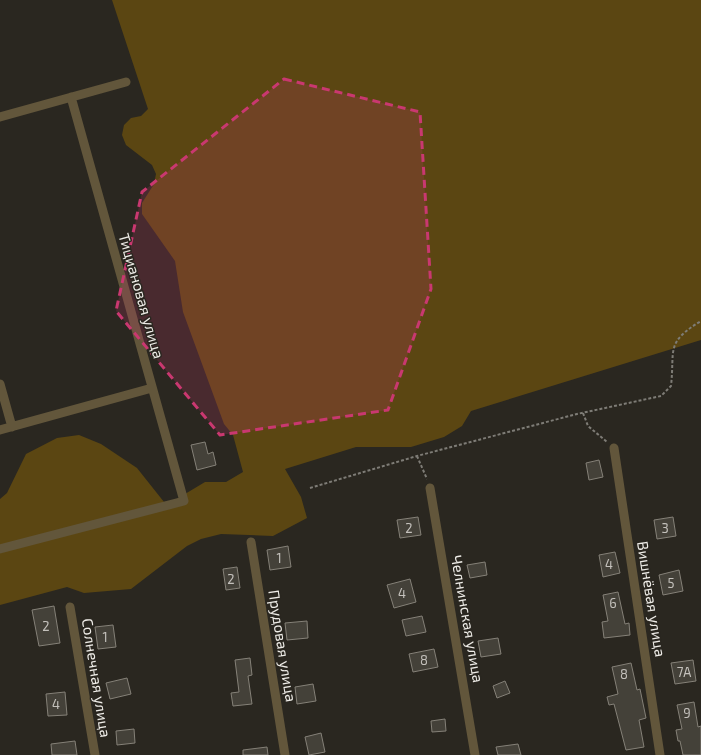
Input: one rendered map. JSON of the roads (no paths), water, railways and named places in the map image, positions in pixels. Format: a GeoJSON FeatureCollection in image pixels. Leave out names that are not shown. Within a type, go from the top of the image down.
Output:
{"type":"FeatureCollection","features":[{"type":"Feature","properties":{"kind":"street"},"geometry":{"type":"LineString","coordinates":[[0,117],[126,82]]}},
{"type":"Feature","properties":{"kind":"street","name":"Тициановая улица"},"geometry":{"type":"LineString","coordinates":[[0,549],[184,501],[71,98]]}},
{"type":"Feature","properties":{"kind":"street"},"geometry":{"type":"LineString","coordinates":[[0,384],[12,427]]}},
{"type":"Feature","properties":{"kind":"street"},"geometry":{"type":"LineString","coordinates":[[0,430],[152,388]]}},
{"type":"Feature","properties":{"kind":"street","name":"Вишнёвая улица"},"geometry":{"type":"LineString","coordinates":[[614,448],[660,755]]}},
{"type":"Feature","properties":{"kind":"street","name":"Челнинская улица"},"geometry":{"type":"LineString","coordinates":[[430,488],[475,755]]}},
{"type":"Feature","properties":{"kind":"street","name":"Прудовая улица"},"geometry":{"type":"LineString","coordinates":[[251,542],[285,755]]}},
{"type":"Feature","properties":{"kind":"street","name":"Солнечная улица"},"geometry":{"type":"LineString","coordinates":[[70,606],[95,755]]}}]}
